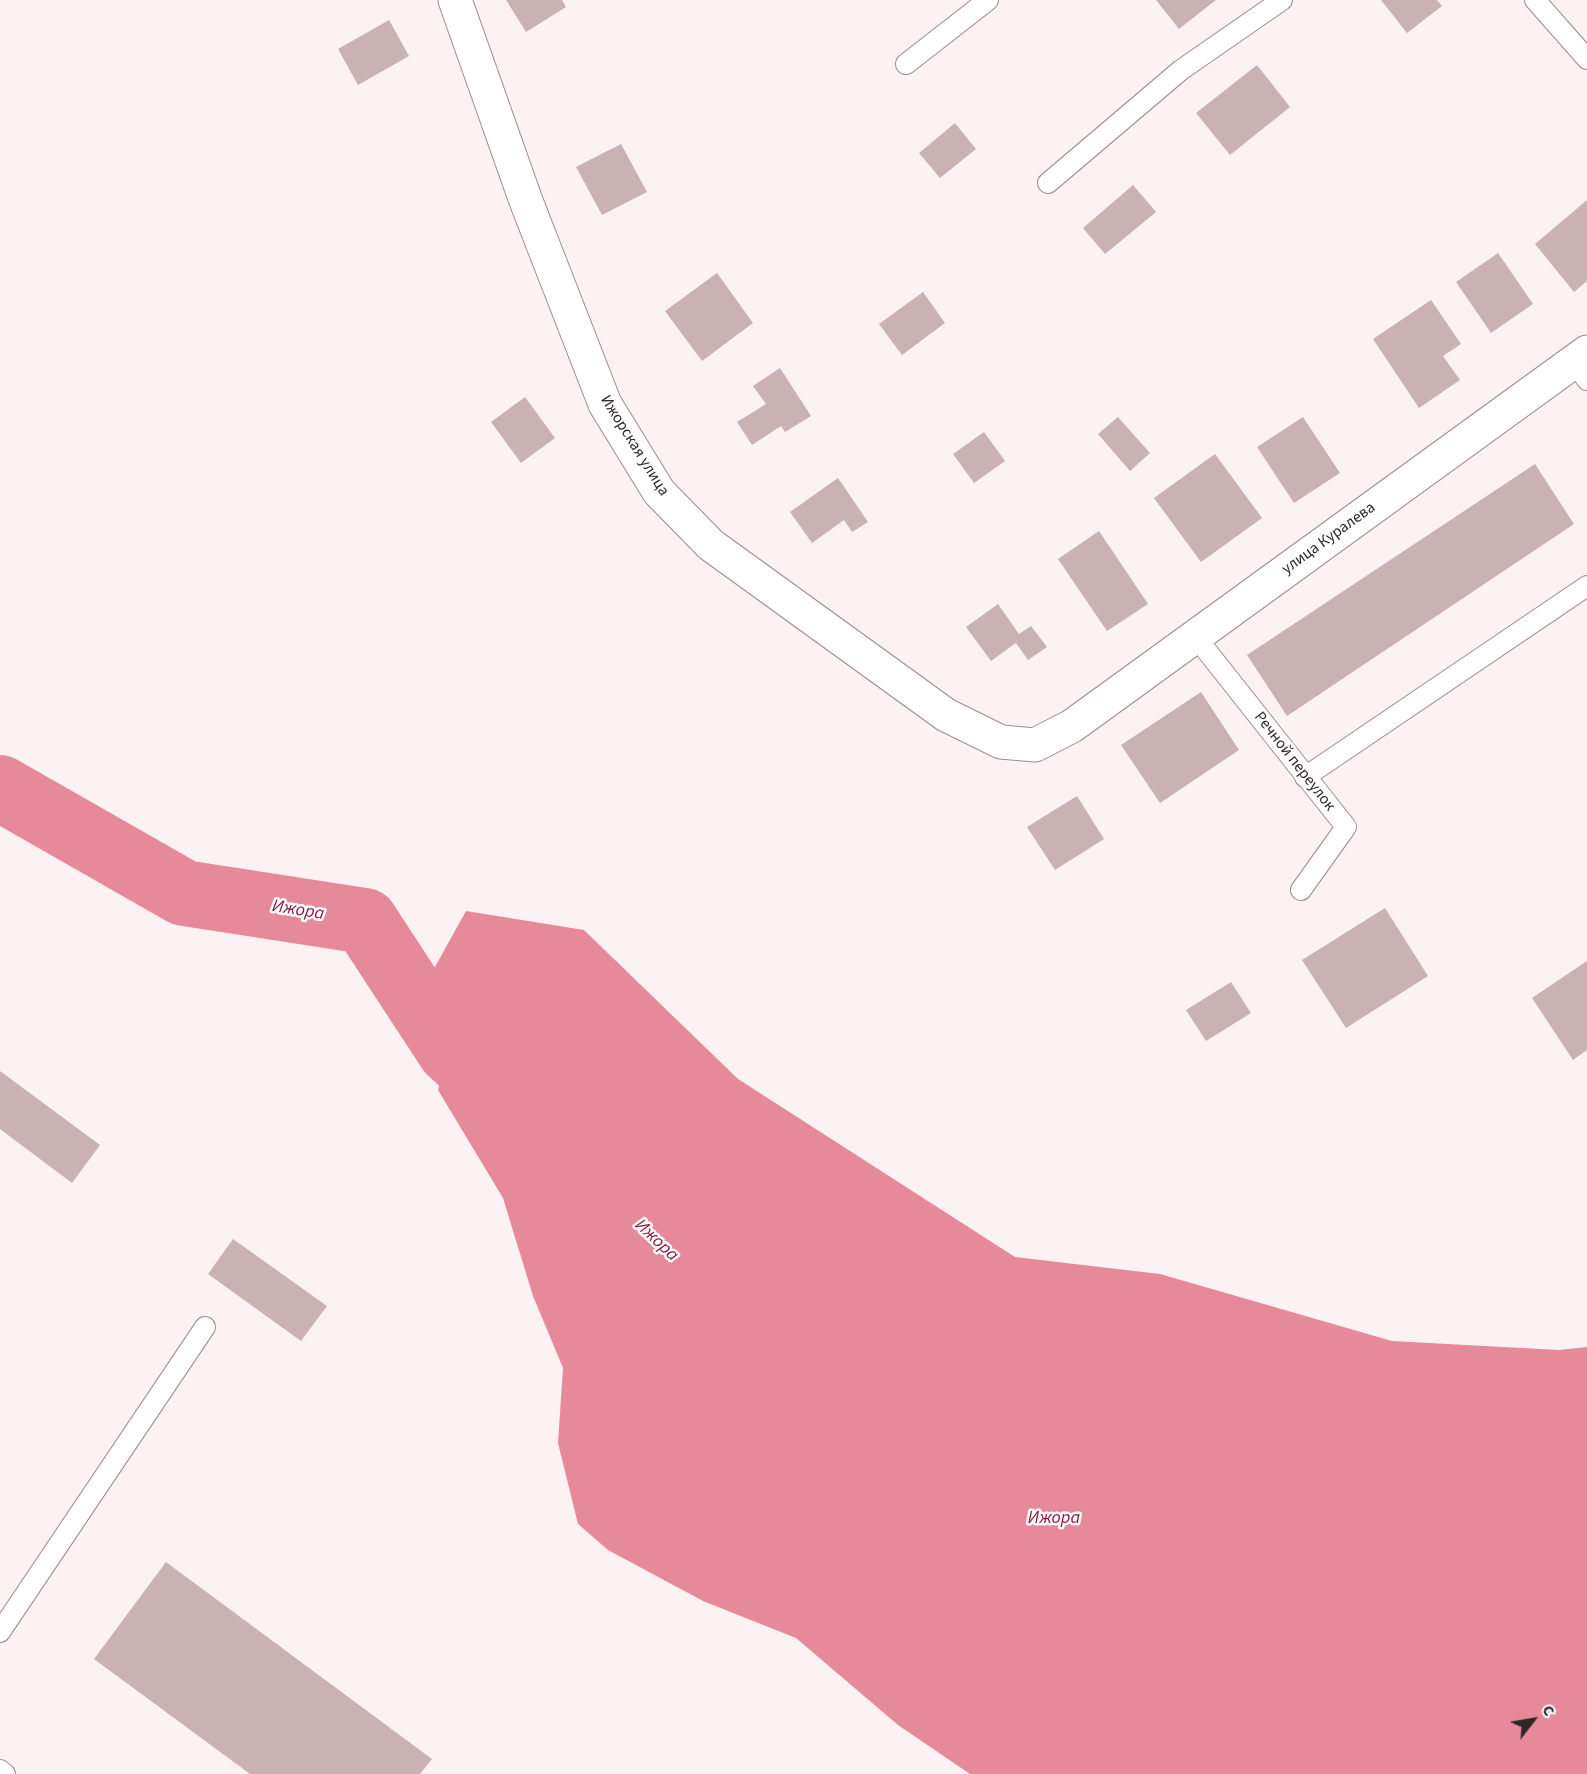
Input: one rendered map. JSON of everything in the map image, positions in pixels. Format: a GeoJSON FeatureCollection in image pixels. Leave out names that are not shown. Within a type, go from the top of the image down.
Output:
{"type":"FeatureCollection","features":[{"type":"Feature","properties":{"kind":"street","name":"Ижорская улица"},"geometry":{"type":"LineString","coordinates":[[455,0],[526,201],[605,404],[659,492],[711,545],[945,715],[1001,742],[1035,745],[1072,726]]}},
{"type":"Feature","properties":{"kind":"street","name":"улица Куралева"},"geometry":{"type":"LineString","coordinates":[[1072,726],[1195,636],[1583,364]]}},
{"type":"Feature","properties":{"kind":"lane"},"geometry":{"type":"LineString","coordinates":[[906,64],[988,0]]}},
{"type":"Feature","properties":{"kind":"lane"},"geometry":{"type":"LineString","coordinates":[[1048,183],[1181,70],[1282,0]]}},
{"type":"Feature","properties":{"kind":"lane"},"geometry":{"type":"LineString","coordinates":[[1535,0],[1587,59]]}},
{"type":"Feature","properties":{"kind":"lane"},"geometry":{"type":"LineString","coordinates":[[1305,777],[1587,586]]}},
{"type":"Feature","properties":{"kind":"lane","name":"Речной переулок"},"geometry":{"type":"LineString","coordinates":[[1195,636],[1346,827],[1301,890]]}},
{"type":"Feature","properties":{"kind":"lane"},"geometry":{"type":"LineString","coordinates":[[0,1632],[205,1327]]}},
{"type":"Feature","properties":{"kind":"lane"},"geometry":{"type":"LineString","coordinates":[[0,1770],[5,1774]]}},
{"type":"Feature","properties":{"kind":"water","name":"Ижора"},"geometry":{"type":"Polygon","coordinates":[[[466,911],[584,930],[738,1079],[1015,1257],[1160,1274],[1392,1341],[1559,1350],[1587,1347],[1587,1774],[970,1774],[898,1725],[796,1638],[703,1601],[608,1550],[578,1524],[558,1443],[563,1368],[533,1296],[503,1198],[438,1090],[450,1051],[415,1003],[466,911]]]}},
{"type":"Feature","properties":{"kind":"building"},"geometry":{"type":"Polygon","coordinates":[[[506,0],[562,0],[566,7],[526,32],[506,0]]]}},
{"type":"Feature","properties":{"kind":"building"},"geometry":{"type":"Polygon","coordinates":[[[1156,0],[1216,0],[1179,29],[1156,0]]]}},
{"type":"Feature","properties":{"kind":"building"},"geometry":{"type":"Polygon","coordinates":[[[1381,0],[1437,0],[1442,6],[1407,33],[1381,0]]]}},
{"type":"Feature","properties":{"kind":"building"},"geometry":{"type":"Polygon","coordinates":[[[389,20],[409,56],[358,85],[338,49],[389,20]]]}},
{"type":"Feature","properties":{"kind":"building"},"geometry":{"type":"Polygon","coordinates":[[[1257,65],[1290,107],[1230,155],[1196,113],[1257,65]]]}},
{"type":"Feature","properties":{"kind":"building"},"geometry":{"type":"Polygon","coordinates":[[[955,123],[976,149],[940,178],[919,153],[955,123]]]}},
{"type":"Feature","properties":{"kind":"building"},"geometry":{"type":"Polygon","coordinates":[[[621,144],[647,192],[602,215],[576,167],[621,144]]]}},
{"type":"Feature","properties":{"kind":"building"},"geometry":{"type":"Polygon","coordinates":[[[1133,185],[1156,212],[1105,254],[1083,228],[1133,185]]]}},
{"type":"Feature","properties":{"kind":"building"},"geometry":{"type":"Polygon","coordinates":[[[1587,200],[1587,281],[1574,292],[1535,244],[1587,200]]]}},
{"type":"Feature","properties":{"kind":"building"},"geometry":{"type":"Polygon","coordinates":[[[1498,253],[1533,304],[1491,333],[1456,282],[1498,253]]]}},
{"type":"Feature","properties":{"kind":"building"},"geometry":{"type":"Polygon","coordinates":[[[717,273],[753,323],[702,361],[665,311],[717,273]]]}},
{"type":"Feature","properties":{"kind":"building"},"geometry":{"type":"Polygon","coordinates":[[[923,292],[945,323],[902,355],[879,324],[923,292]]]}},
{"type":"Feature","properties":{"kind":"building"},"geometry":{"type":"Polygon","coordinates":[[[1431,300],[1461,344],[1443,356],[1460,380],[1419,408],[1373,339],[1431,300]]]}},
{"type":"Feature","properties":{"kind":"building"},"geometry":{"type":"Polygon","coordinates":[[[780,368],[811,416],[785,432],[781,426],[752,445],[737,422],[766,404],[753,386],[780,368]]]}},
{"type":"Feature","properties":{"kind":"building"},"geometry":{"type":"Polygon","coordinates":[[[525,397],[555,438],[521,463],[491,422],[525,397]]]}},
{"type":"Feature","properties":{"kind":"building"},"geometry":{"type":"Polygon","coordinates":[[[1118,417],[1150,453],[1130,471],[1098,434],[1118,417]]]}},
{"type":"Feature","properties":{"kind":"building"},"geometry":{"type":"Polygon","coordinates":[[[1303,417],[1340,473],[1294,503],[1257,447],[1303,417]]]}},
{"type":"Feature","properties":{"kind":"building"},"geometry":{"type":"Polygon","coordinates":[[[984,432],[1005,461],[974,483],[953,454],[984,432]]]}},
{"type":"Feature","properties":{"kind":"building"},"geometry":{"type":"Polygon","coordinates":[[[1215,454],[1262,518],[1201,562],[1154,498],[1215,454]]]}},
{"type":"Feature","properties":{"kind":"building"},"geometry":{"type":"Polygon","coordinates":[[[1535,464],[1574,524],[1287,716],[1247,655],[1535,464]]]}},
{"type":"Feature","properties":{"kind":"building"},"geometry":{"type":"Polygon","coordinates":[[[838,478],[868,522],[852,532],[844,520],[812,543],[790,512],[838,478]]]}},
{"type":"Feature","properties":{"kind":"building"},"geometry":{"type":"Polygon","coordinates":[[[1099,531],[1148,604],[1107,631],[1058,559],[1099,531]]]}},
{"type":"Feature","properties":{"kind":"building"},"geometry":{"type":"Polygon","coordinates":[[[998,604],[1019,634],[1031,626],[1047,647],[1028,660],[1016,643],[991,661],[966,627],[998,604]]]}},
{"type":"Feature","properties":{"kind":"building"},"geometry":{"type":"Polygon","coordinates":[[[1201,692],[1239,750],[1160,803],[1121,745],[1201,692]]]}},
{"type":"Feature","properties":{"kind":"building"},"geometry":{"type":"Polygon","coordinates":[[[1077,796],[1104,839],[1055,870],[1027,827],[1077,796]]]}},
{"type":"Feature","properties":{"kind":"building"},"geometry":{"type":"Polygon","coordinates":[[[1385,908],[1428,976],[1346,1028],[1302,960],[1385,908]]]}},
{"type":"Feature","properties":{"kind":"building"},"geometry":{"type":"Polygon","coordinates":[[[1587,961],[1587,1050],[1573,1060],[1532,998],[1587,961]]]}},
{"type":"Feature","properties":{"kind":"building"},"geometry":{"type":"Polygon","coordinates":[[[1231,982],[1251,1013],[1206,1041],[1186,1010],[1231,982]]]}},
{"type":"Feature","properties":{"kind":"building"},"geometry":{"type":"Polygon","coordinates":[[[0,1071],[100,1145],[72,1183],[0,1129],[0,1071]]]}},
{"type":"Feature","properties":{"kind":"building"},"geometry":{"type":"Polygon","coordinates":[[[233,1239],[327,1306],[301,1341],[208,1274],[233,1239]]]}},
{"type":"Feature","properties":{"kind":"building"},"geometry":{"type":"Polygon","coordinates":[[[166,1562],[432,1759],[420,1774],[250,1774],[94,1659],[166,1562]]]}},
{"type":"Feature","properties":{"kind":"waterway","name":"Ижора"},"geometry":{"type":"LineString","coordinates":[[0,788],[184,893],[365,921],[450,1051],[473,1072]]}}]}
